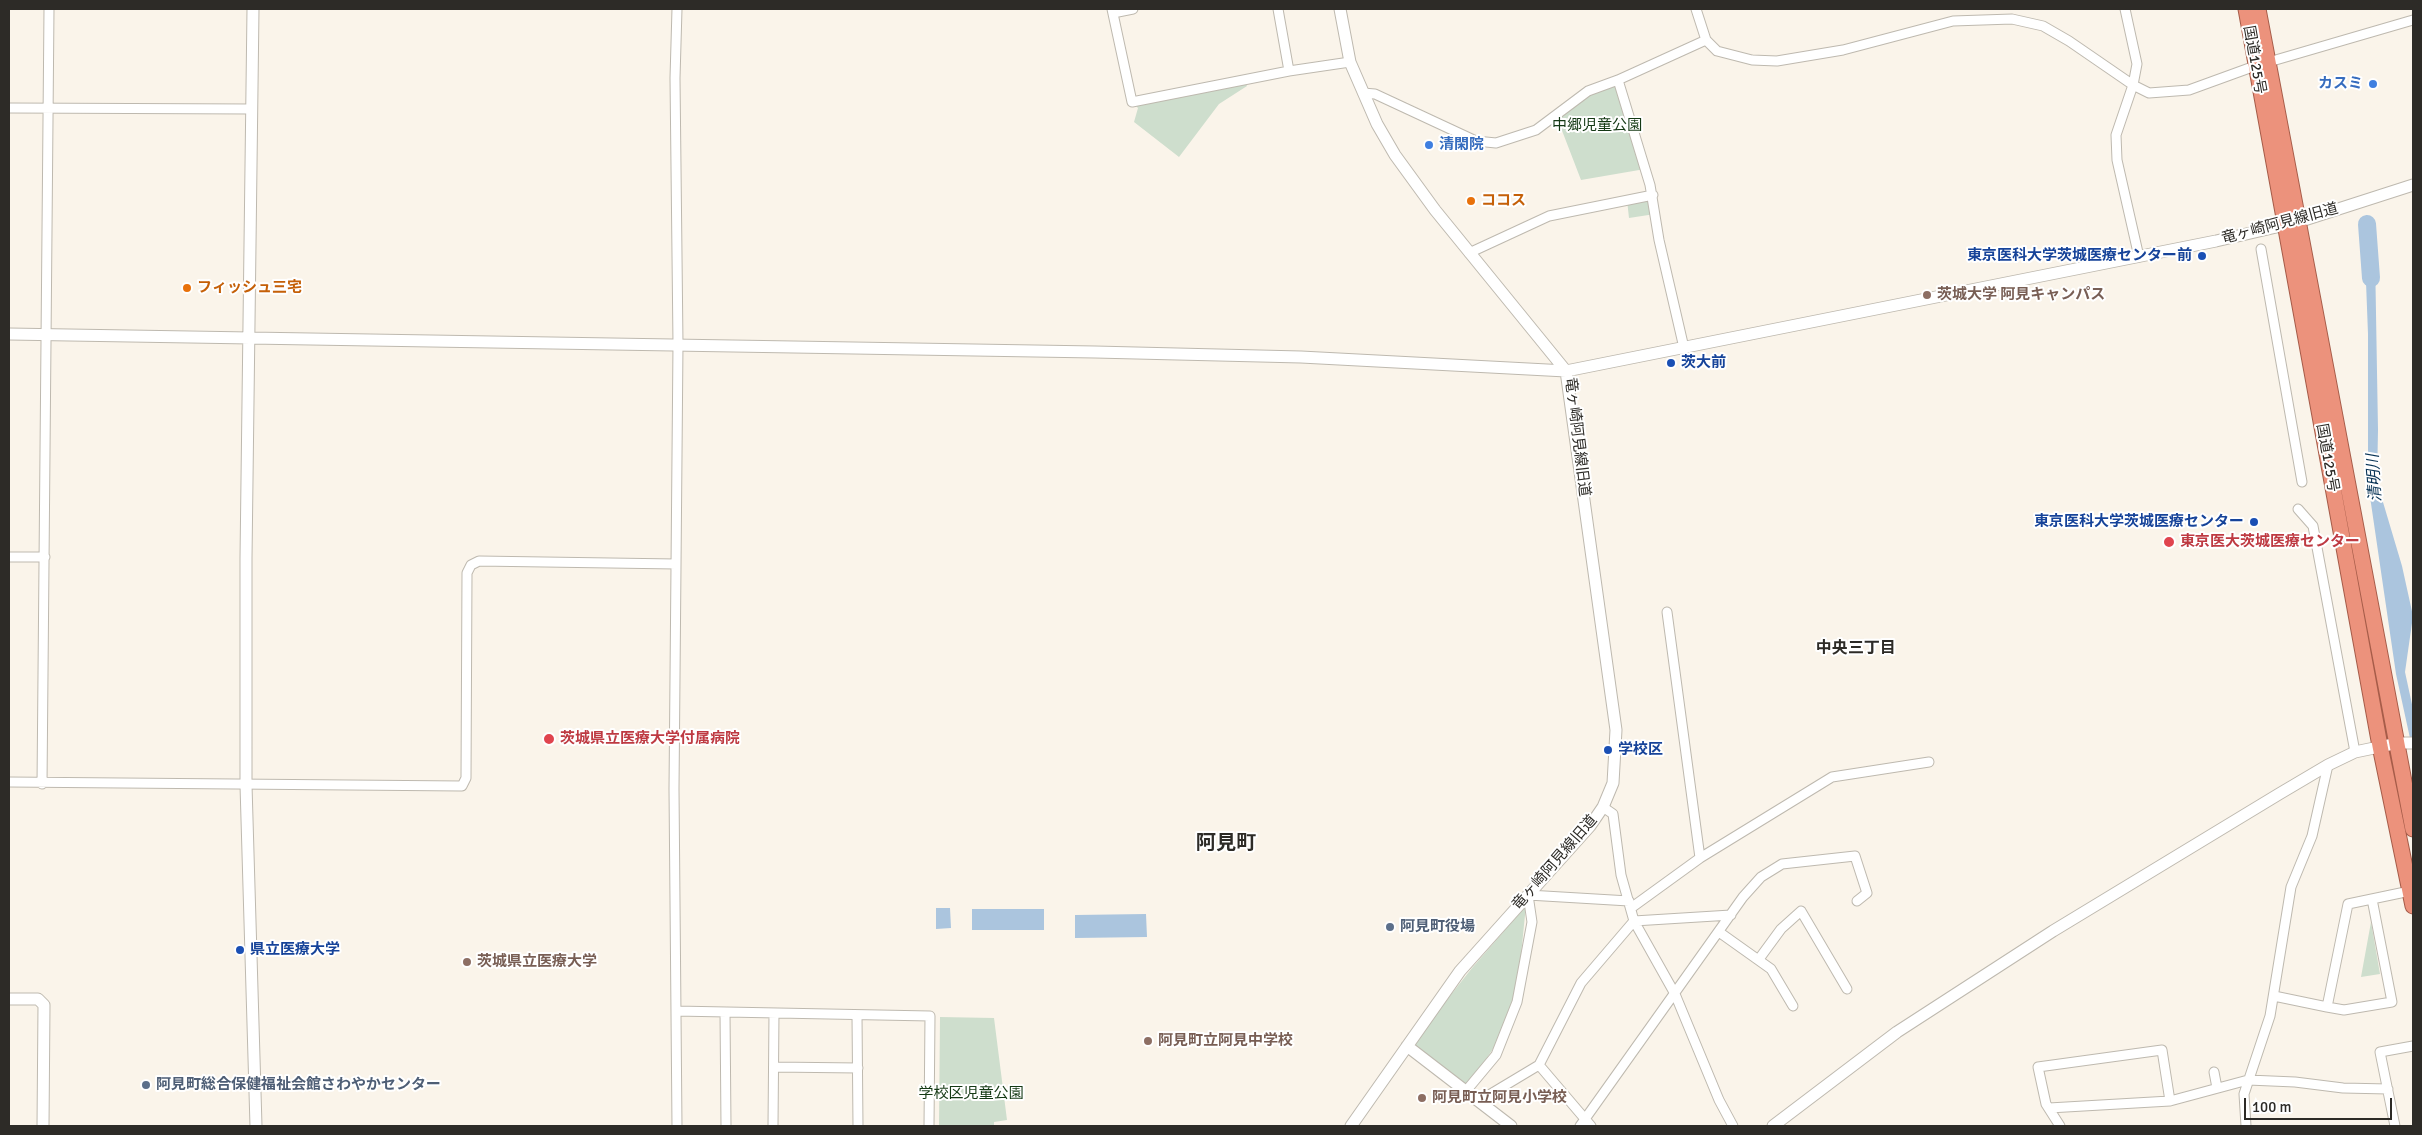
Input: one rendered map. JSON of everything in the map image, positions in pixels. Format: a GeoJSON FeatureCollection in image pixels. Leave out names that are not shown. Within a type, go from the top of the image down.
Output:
{"type":"FeatureCollection","features":[{"type":"Feature","properties":{"kind":"highway","name":"国道125号"},"geometry":{"type":"LineString","coordinates":[[2246,9],[2261,65],[2291,223],[2398,742],[2413,829]]}},
{"type":"Feature","properties":{"kind":"highway","name":"国道125号"},"geometry":{"type":"LineString","coordinates":[[2258,9],[2261,65]]}},
{"type":"Feature","properties":{"kind":"highway","name":"国道125号"},"geometry":{"type":"LineString","coordinates":[[2291,223],[2380,746],[2413,906]]}},
{"type":"Feature","properties":{"kind":"street"},"geometry":{"type":"LineString","coordinates":[[42,784],[48,334],[49,9]]}},
{"type":"Feature","properties":{"kind":"street"},"geometry":{"type":"LineString","coordinates":[[253,9],[246,558],[246,785],[256,1126]]}},
{"type":"Feature","properties":{"kind":"street"},"geometry":{"type":"LineString","coordinates":[[677,9],[675,78],[678,344],[674,789],[677,1126]]}},
{"type":"Feature","properties":{"kind":"street"},"geometry":{"type":"LineString","coordinates":[[1133,9],[1112,11],[1132,102],[1289,71],[1350,62]]}},
{"type":"Feature","properties":{"kind":"street"},"geometry":{"type":"LineString","coordinates":[[1278,9],[1289,71]]}},
{"type":"Feature","properties":{"kind":"street"},"geometry":{"type":"LineString","coordinates":[[1340,9],[1350,62],[1377,124],[1395,154],[1469,252],[1566,371]]}},
{"type":"Feature","properties":{"kind":"street"},"geometry":{"type":"LineString","coordinates":[[1696,9],[1706,40],[1717,51],[1752,60],[1777,61],[1843,50],[1952,22],[2012,19],[2043,26],[2069,41],[2133,85],[2150,93],[2189,90],[2261,65],[2413,20]]}},
{"type":"Feature","properties":{"kind":"street"},"geometry":{"type":"LineString","coordinates":[[2125,9],[2136,64],[2133,85],[2116,135],[2116,160],[2139,257]]}},
{"type":"Feature","properties":{"kind":"street"},"geometry":{"type":"LineString","coordinates":[[1362,93],[1375,94],[1476,141],[1496,143],[1536,130],[1588,91],[1618,80],[1706,40]]}},
{"type":"Feature","properties":{"kind":"street"},"geometry":{"type":"LineString","coordinates":[[1618,80],[1653,195],[1659,240],[1684,348]]}},
{"type":"Feature","properties":{"kind":"street"},"geometry":{"type":"LineString","coordinates":[[9,108],[252,109]]}},
{"type":"Feature","properties":{"kind":"street","name":"竜ヶ崎阿見線旧道"},"geometry":{"type":"LineString","coordinates":[[1351,1126],[1460,971],[1590,826],[1604,807],[1609,795],[1614,774],[1616,730],[1566,371],[2139,257],[2291,223],[2413,185]]}},
{"type":"Feature","properties":{"kind":"street"},"geometry":{"type":"LineString","coordinates":[[1469,252],[1548,216],[1653,195]]}},
{"type":"Feature","properties":{"kind":"street"},"geometry":{"type":"LineString","coordinates":[[2261,248],[2302,482]]}},
{"type":"Feature","properties":{"kind":"street"},"geometry":{"type":"LineString","coordinates":[[9,334],[249,336],[1301,357],[1566,371]]}},
{"type":"Feature","properties":{"kind":"street"},"geometry":{"type":"LineString","coordinates":[[2298,509],[2313,526],[2355,752]]}},
{"type":"Feature","properties":{"kind":"street"},"geometry":{"type":"LineString","coordinates":[[9,557],[45,557]]}},
{"type":"Feature","properties":{"kind":"street"},"geometry":{"type":"LineString","coordinates":[[9,782],[42,784],[462,786],[466,778],[467,573],[471,565],[479,561],[676,564]]}},
{"type":"Feature","properties":{"kind":"street"},"geometry":{"type":"LineString","coordinates":[[1667,612],[1700,858]]}},
{"type":"Feature","properties":{"kind":"street"},"geometry":{"type":"LineString","coordinates":[[1774,1126],[1897,1032],[2053,931],[2328,765],[2355,752],[2398,742],[2413,743]]}},
{"type":"Feature","properties":{"kind":"street"},"geometry":{"type":"LineString","coordinates":[[1466,1091],[1496,1055],[1517,1002],[1532,922],[1528,895],[1630,905],[1700,858],[1832,777],[1929,762]]}},
{"type":"Feature","properties":{"kind":"street"},"geometry":{"type":"LineString","coordinates":[[2246,1126],[2244,1094],[2263,1038],[2274,996],[2291,888],[2312,836],[2328,765]]}},
{"type":"Feature","properties":{"kind":"street"},"geometry":{"type":"LineString","coordinates":[[1604,807],[1613,814],[1621,875],[1634,921],[1675,994],[1719,1100],[1733,1126]]}},
{"type":"Feature","properties":{"kind":"street"},"geometry":{"type":"LineString","coordinates":[[1539,1066],[1585,1124],[1743,897],[1761,877],[1782,864],[1855,856],[1867,893],[1857,901]]}},
{"type":"Feature","properties":{"kind":"street"},"geometry":{"type":"LineString","coordinates":[[2327,1007],[2348,904],[2410,891]]}},
{"type":"Feature","properties":{"kind":"street"},"geometry":{"type":"LineString","coordinates":[[2274,996],[2344,1010],[2392,1002],[2372,899]]}},
{"type":"Feature","properties":{"kind":"street"},"geometry":{"type":"LineString","coordinates":[[1759,959],[1781,929],[1801,911],[1847,989]]}},
{"type":"Feature","properties":{"kind":"street"},"geometry":{"type":"LineString","coordinates":[[1479,1101],[1539,1066],[1581,983],[1634,921],[1731,915]]}},
{"type":"Feature","properties":{"kind":"street"},"geometry":{"type":"LineString","coordinates":[[1719,932],[1772,969],[1793,1006]]}},
{"type":"Feature","properties":{"kind":"street"},"geometry":{"type":"LineString","coordinates":[[9,998],[38,999],[44,1005],[43,1126]]}},
{"type":"Feature","properties":{"kind":"street"},"geometry":{"type":"LineString","coordinates":[[676,1011],[930,1016],[929,1126]]}},
{"type":"Feature","properties":{"kind":"street"},"geometry":{"type":"LineString","coordinates":[[725,1012],[726,1126]]}},
{"type":"Feature","properties":{"kind":"street"},"geometry":{"type":"LineString","coordinates":[[773,1126],[774,1013]]}},
{"type":"Feature","properties":{"kind":"street"},"geometry":{"type":"LineString","coordinates":[[857,1016],[858,1126]]}},
{"type":"Feature","properties":{"kind":"street"},"geometry":{"type":"LineString","coordinates":[[1407,1046],[1511,1126]]}},
{"type":"Feature","properties":{"kind":"street"},"geometry":{"type":"LineString","coordinates":[[2395,1126],[2380,1052],[2413,1046]]}},
{"type":"Feature","properties":{"kind":"street"},"geometry":{"type":"LineString","coordinates":[[2060,1126],[2042,1092],[2038,1066],[2162,1050],[2170,1101]]}},
{"type":"Feature","properties":{"kind":"street"},"geometry":{"type":"LineString","coordinates":[[774,1067],[858,1068]]}},
{"type":"Feature","properties":{"kind":"street"},"geometry":{"type":"LineString","coordinates":[[2214,1072],[2217,1088]]}},
{"type":"Feature","properties":{"kind":"street"},"geometry":{"type":"LineString","coordinates":[[2049,1108],[2170,1101],[2248,1080],[2295,1082],[2343,1088],[2388,1089]]}},
{"type":"Feature","properties":{"kind":"green space","name":"中郷児童公園"},"geometry":{"type":"Polygon","coordinates":[[[1618,80],[1645,169],[1581,180],[1556,115],[1588,91],[1618,80]]]}},
{"type":"Feature","properties":{"kind":"green space"},"geometry":{"type":"Polygon","coordinates":[[[1245,81],[1247,86],[1219,104],[1179,157],[1134,122],[1138,108],[1133,103],[1245,81]]]}},
{"type":"Feature","properties":{"kind":"green space"},"geometry":{"type":"Polygon","coordinates":[[[1653,195],[1655,214],[1629,218],[1627,200],[1653,195]]]}},
{"type":"Feature","properties":{"kind":"green space"},"geometry":{"type":"Polygon","coordinates":[[[1526,906],[1519,974],[1506,1023],[1492,1051],[1465,1085],[1412,1044],[1472,968],[1526,906]]]}},
{"type":"Feature","properties":{"kind":"green space"},"geometry":{"type":"Polygon","coordinates":[[[2371,922],[2380,974],[2361,977],[2371,922]]]}},
{"type":"Feature","properties":{"kind":"green space","name":"学校区児童公園"},"geometry":{"type":"Polygon","coordinates":[[[940,1017],[994,1018],[1007,1120],[994,1122],[994,1126],[939,1126],[940,1017]]]}},
{"type":"Feature","properties":{"kind":"water","name":"清明川"},"geometry":{"type":"Polygon","coordinates":[[[2375,255],[2377,482],[2402,566],[2413,616],[2405,672],[2413,709],[2413,752],[2396,674],[2368,483],[2368,334],[2365,256],[2375,255]]]}},
{"type":"Feature","properties":{"kind":"water"},"geometry":{"type":"Polygon","coordinates":[[[936,908],[950,908],[951,928],[936,929],[936,908]]]}},
{"type":"Feature","properties":{"kind":"water"},"geometry":{"type":"Polygon","coordinates":[[[972,909],[1044,909],[1044,930],[972,930],[972,909]]]}},
{"type":"Feature","properties":{"kind":"water"},"geometry":{"type":"Polygon","coordinates":[[[1146,914],[1147,937],[1075,938],[1075,915],[1146,914]]]}},
{"type":"Feature","properties":{"kind":"waterway","name":"清明川"},"geometry":{"type":"LineString","coordinates":[[2367,224],[2371,278]]}},
{"type":"Feature","properties":{"kind":"place","name":"カスミ"},"geometry":{"type":"Point","coordinates":[2373,84]}},
{"type":"Feature","properties":{"kind":"place","name":"清閑院"},"geometry":{"type":"Point","coordinates":[1429,145]}},
{"type":"Feature","properties":{"kind":"place","name":"ココス"},"geometry":{"type":"Point","coordinates":[1471,201]}},
{"type":"Feature","properties":{"kind":"place","name":"東京医科大学茨城医療センター前"},"geometry":{"type":"Point","coordinates":[2202,256]}},
{"type":"Feature","properties":{"kind":"place","name":"フィッシュ三宅"},"geometry":{"type":"Point","coordinates":[187,288]}},
{"type":"Feature","properties":{"kind":"place","name":"茨城大学 阿見キャンパス"},"geometry":{"type":"Point","coordinates":[1927,295]}},
{"type":"Feature","properties":{"kind":"place","name":"茨大前"},"geometry":{"type":"Point","coordinates":[1671,363]}},
{"type":"Feature","properties":{"kind":"place","name":"東京医科大学茨城医療センター"},"geometry":{"type":"Point","coordinates":[2254,522]}},
{"type":"Feature","properties":{"kind":"place","name":"東京医大茨城医療センター"},"geometry":{"type":"Point","coordinates":[2169,542]}},
{"type":"Feature","properties":{"kind":"place","name":"茨城県立医療大学付属病院"},"geometry":{"type":"Point","coordinates":[549,739]}},
{"type":"Feature","properties":{"kind":"place","name":"学校区"},"geometry":{"type":"Point","coordinates":[1608,750]}},
{"type":"Feature","properties":{"kind":"place","name":"阿見町役場"},"geometry":{"type":"Point","coordinates":[1390,927]}},
{"type":"Feature","properties":{"kind":"place","name":"県立医療大学"},"geometry":{"type":"Point","coordinates":[240,950]}},
{"type":"Feature","properties":{"kind":"place","name":"茨城県立医療大学"},"geometry":{"type":"Point","coordinates":[467,962]}},
{"type":"Feature","properties":{"kind":"place","name":"阿見町立阿見中学校"},"geometry":{"type":"Point","coordinates":[1148,1041]}},
{"type":"Feature","properties":{"kind":"place","name":"阿見町総合保健福祉会館さわやかセンター"},"geometry":{"type":"Point","coordinates":[146,1085]}},
{"type":"Feature","properties":{"kind":"place","name":"阿見町立阿見小学校"},"geometry":{"type":"Point","coordinates":[1422,1098]}},
{"type":"Feature","properties":{"kind":"district","name":"中央三丁目"},"geometry":{"type":"Point","coordinates":[1856,649]}},
{"type":"Feature","properties":{"kind":"district","name":"阿見町"},"geometry":{"type":"Point","coordinates":[1226,844]}}]}
